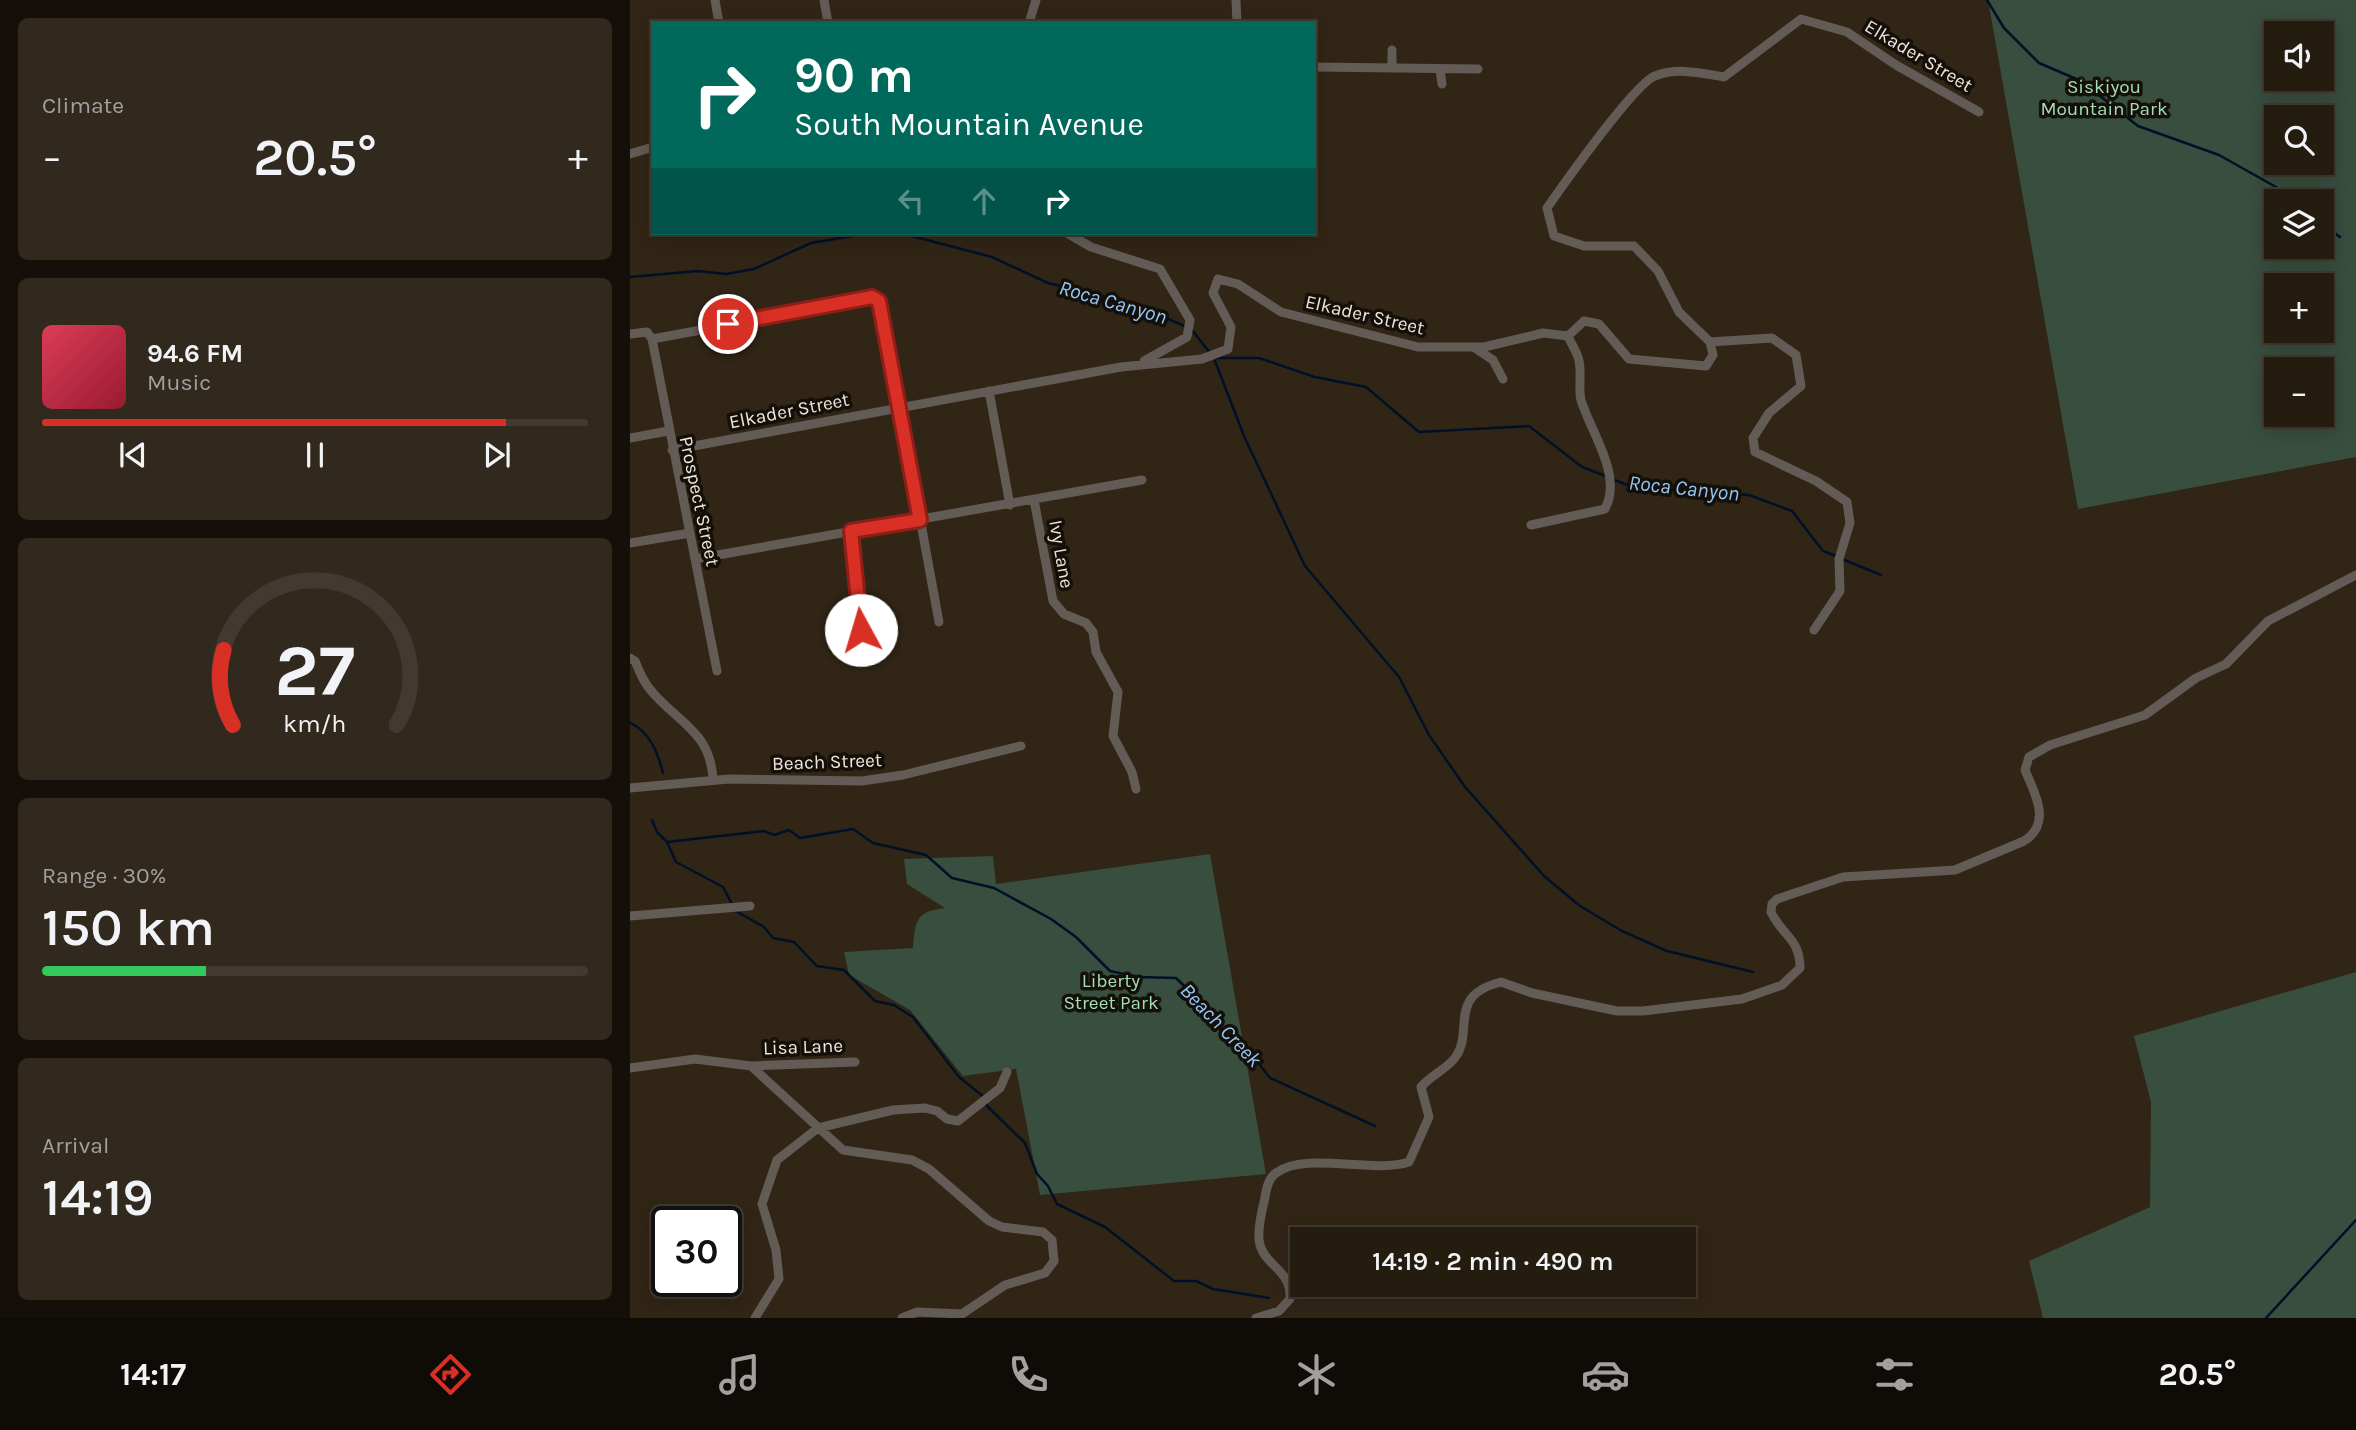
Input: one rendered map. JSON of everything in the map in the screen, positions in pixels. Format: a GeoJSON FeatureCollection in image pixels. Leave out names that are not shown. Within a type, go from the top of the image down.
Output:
{"type":"FeatureCollection","features":[{"type":"Feature","properties":{"kind":"street"},"geometry":{"type":"LineString","coordinates":[[715,0],[719,21]]}},
{"type":"Feature","properties":{"kind":"street"},"geometry":{"type":"LineString","coordinates":[[824,0],[828,21]]}},
{"type":"Feature","properties":{"kind":"street"},"geometry":{"type":"LineString","coordinates":[[1030,21],[1036,0]]}},
{"type":"Feature","properties":{"kind":"street"},"geometry":{"type":"LineString","coordinates":[[1236,0],[1237,21]]}},
{"type":"Feature","properties":{"kind":"street","name":"Elkader Street"},"geometry":{"type":"LineString","coordinates":[[672,450],[1138,364],[1202,359],[1228,349],[1231,327],[1213,293],[1218,279],[1238,284],[1281,312],[1418,347],[1484,347],[1543,333],[1568,336],[1584,321],[1599,324],[1629,359],[1706,366],[1713,355],[1710,342],[1679,312],[1658,271],[1634,246],[1584,246],[1554,236],[1547,208],[1590,147],[1653,76],[1683,71],[1724,77],[1801,19],[1847,33],[1896,65],[1979,111]]}},
{"type":"Feature","properties":{"kind":"street"},"geometry":{"type":"LineString","coordinates":[[1392,50],[1392,66]]}},
{"type":"Feature","properties":{"kind":"street"},"geometry":{"type":"LineString","coordinates":[[1316,67],[1478,69]]}},
{"type":"Feature","properties":{"kind":"street"},"geometry":{"type":"LineString","coordinates":[[1440,70],[1441,84]]}},
{"type":"Feature","properties":{"kind":"street"},"geometry":{"type":"LineString","coordinates":[[630,154],[651,148]]}},
{"type":"Feature","properties":{"kind":"street"},"geometry":{"type":"LineString","coordinates":[[1070,235],[1091,247],[1160,269],[1189,322],[1187,337],[1138,364]]}},
{"type":"Feature","properties":{"kind":"street"},"geometry":{"type":"LineString","coordinates":[[630,334],[647,332],[652,339],[876,298],[881,305],[939,622]]}},
{"type":"Feature","properties":{"kind":"street"},"geometry":{"type":"LineString","coordinates":[[1531,525],[1605,509],[1612,496],[1604,454],[1580,396],[1579,360],[1568,336]]}},
{"type":"Feature","properties":{"kind":"street"},"geometry":{"type":"LineString","coordinates":[[1710,342],[1772,338],[1796,355],[1801,386],[1769,413],[1753,438],[1755,452],[1816,481],[1847,502],[1850,523],[1839,559],[1840,592],[1814,630]]}},
{"type":"Feature","properties":{"kind":"street","name":"Prospect Street"},"geometry":{"type":"LineString","coordinates":[[652,339],[717,671]]}},
{"type":"Feature","properties":{"kind":"street"},"geometry":{"type":"LineString","coordinates":[[1474,347],[1493,360],[1503,379]]}},
{"type":"Feature","properties":{"kind":"street"},"geometry":{"type":"LineString","coordinates":[[989,391],[1010,505]]}},
{"type":"Feature","properties":{"kind":"street"},"geometry":{"type":"LineString","coordinates":[[630,438],[668,431]]}},
{"type":"Feature","properties":{"kind":"street"},"geometry":{"type":"LineString","coordinates":[[695,559],[1142,480]]}},
{"type":"Feature","properties":{"kind":"street","name":"Ivy Lane"},"geometry":{"type":"LineString","coordinates":[[1034,500],[1052,601],[1064,614],[1086,624],[1093,632],[1096,652],[1118,692],[1113,736],[1127,762],[1136,789]]}},
{"type":"Feature","properties":{"kind":"street"},"geometry":{"type":"LineString","coordinates":[[851,531],[861,630]]}},
{"type":"Feature","properties":{"kind":"street"},"geometry":{"type":"LineString","coordinates":[[630,543],[690,533]]}},
{"type":"Feature","properties":{"kind":"street"},"geometry":{"type":"LineString","coordinates":[[1256,1318],[1279,1311],[1290,1299],[1288,1279],[1270,1262],[1260,1245],[1260,1223],[1269,1181],[1274,1174],[1284,1169],[1306,1165],[1392,1167],[1409,1162],[1429,1117],[1421,1087],[1458,1052],[1464,1014],[1477,993],[1501,982],[1532,993],[1617,1011],[1643,1011],[1742,999],[1782,985],[1800,968],[1800,955],[1796,944],[1772,912],[1777,899],[1843,877],[1915,870],[1955,870],[2024,841],[2030,837],[2040,813],[2037,794],[2025,769],[2029,757],[2050,745],[2145,715],[2196,678],[2226,664],[2268,621],[2356,575]]}},
{"type":"Feature","properties":{"kind":"street"},"geometry":{"type":"LineString","coordinates":[[630,659],[635,661],[654,695],[706,744],[711,758],[713,780]]}},
{"type":"Feature","properties":{"kind":"street","name":"Beach Street"},"geometry":{"type":"LineString","coordinates":[[630,788],[713,780],[862,781],[903,775],[1021,746]]}},
{"type":"Feature","properties":{"kind":"street"},"geometry":{"type":"LineString","coordinates":[[630,916],[750,906]]}},
{"type":"Feature","properties":{"kind":"street","name":"Lisa Lane"},"geometry":{"type":"LineString","coordinates":[[630,1068],[695,1059],[751,1066],[855,1062]]}},
{"type":"Feature","properties":{"kind":"street"},"geometry":{"type":"LineString","coordinates":[[751,1066],[843,1150],[912,1160],[929,1169],[989,1221],[1002,1227],[1043,1232],[1052,1240],[1054,1261],[1045,1273],[1005,1285],[962,1314],[917,1312],[902,1318]]}},
{"type":"Feature","properties":{"kind":"street"},"geometry":{"type":"LineString","coordinates":[[755,1318],[779,1279],[776,1250],[764,1218],[762,1204],[765,1187],[777,1160],[818,1128],[904,1108],[937,1111],[947,1119],[958,1121],[1000,1088],[1007,1072]]}},
{"type":"Feature","properties":{"kind":"green space","name":"Siskiyou Mountain Park"},"geometry":{"type":"Polygon","coordinates":[[[1988,0],[2356,0],[2356,457],[2078,509],[1988,0]]]}},
{"type":"Feature","properties":{"kind":"green space","name":"Liberty Street Park"},"geometry":{"type":"Polygon","coordinates":[[[1210,854],[1266,1174],[1040,1195],[1016,1069],[963,1076],[910,1010],[849,975],[844,952],[913,948],[919,919],[935,909],[945,908],[907,884],[904,859],[993,856],[996,884],[1210,854]]]}},
{"type":"Feature","properties":{"kind":"green space"},"geometry":{"type":"Polygon","coordinates":[[[2356,972],[2356,1318],[2043,1318],[2029,1261],[2150,1207],[2151,1102],[2134,1036],[2356,972]]]}},
{"type":"Feature","properties":{"kind":"waterway"},"geometry":{"type":"LineString","coordinates":[[1987,0],[2004,28],[2039,63],[2081,81],[2138,126],[2219,155],[2279,189]]}},
{"type":"Feature","properties":{"kind":"waterway"},"geometry":{"type":"LineString","coordinates":[[2334,233],[2340,237]]}},
{"type":"Feature","properties":{"kind":"waterway","name":"Roca Canyon"},"geometry":{"type":"LineString","coordinates":[[630,277],[698,271],[726,274],[754,269],[811,243],[858,235]]}},
{"type":"Feature","properties":{"kind":"waterway","name":"Roca Canyon"},"geometry":{"type":"LineString","coordinates":[[908,235],[992,257],[1048,283],[1131,303],[1187,327]]}},
{"type":"Feature","properties":{"kind":"waterway","name":"Roca Canyon"},"geometry":{"type":"LineString","coordinates":[[1192,330],[1210,353]]}},
{"type":"Feature","properties":{"kind":"waterway","name":"Roca Canyon"},"geometry":{"type":"LineString","coordinates":[[1213,358],[1259,358],[1315,377],[1366,387],[1419,432],[1529,426],[1582,467],[1606,476]]}},
{"type":"Feature","properties":{"kind":"waterway"},"geometry":{"type":"LineString","coordinates":[[1215,361],[1244,436],[1305,566],[1399,677],[1429,735],[1465,787],[1544,876],[1580,906],[1622,931],[1667,951],[1753,972]]}},
{"type":"Feature","properties":{"kind":"waterway","name":"Roca Canyon"},"geometry":{"type":"LineString","coordinates":[[1612,479],[1633,487],[1749,495],[1792,511],[1823,551],[1836,556]]}},
{"type":"Feature","properties":{"kind":"waterway","name":"Roca Canyon"},"geometry":{"type":"LineString","coordinates":[[1842,559],[1881,575]]}},
{"type":"Feature","properties":{"kind":"waterway","name":"Beach Creek"},"geometry":{"type":"LineString","coordinates":[[630,723],[643,732],[652,744],[663,773]]}},
{"type":"Feature","properties":{"kind":"waterway","name":"Beach Creek"},"geometry":{"type":"LineString","coordinates":[[652,820],[657,832],[667,842],[764,831],[774,835],[789,830],[800,838],[853,829],[873,843],[926,855],[952,878],[994,888],[1051,919],[1076,937],[1110,971],[1138,977],[1176,978],[1201,1002],[1222,1032],[1250,1052],[1270,1078],[1375,1126]]}},
{"type":"Feature","properties":{"kind":"waterway"},"geometry":{"type":"LineString","coordinates":[[667,842],[676,862],[723,887],[732,904]]}},
{"type":"Feature","properties":{"kind":"waterway"},"geometry":{"type":"LineString","coordinates":[[734,910],[764,927],[773,938],[794,942],[817,966],[844,970],[875,1001],[894,1005],[913,1017],[959,1077],[984,1097],[987,1106],[1025,1143],[1037,1174],[1048,1186],[1057,1204],[1105,1227],[1174,1281],[1196,1281],[1213,1289],[1269,1298]]}},
{"type":"Feature","properties":{"kind":"waterway"},"geometry":{"type":"LineString","coordinates":[[2266,1318],[2356,1220]]}},
{"type":"Feature","properties":{"kind":"route"},"geometry":{"type":"LineString","coordinates":[[728,324],[872,297],[881,305],[920,520],[851,531],[861,630]]}}]}
